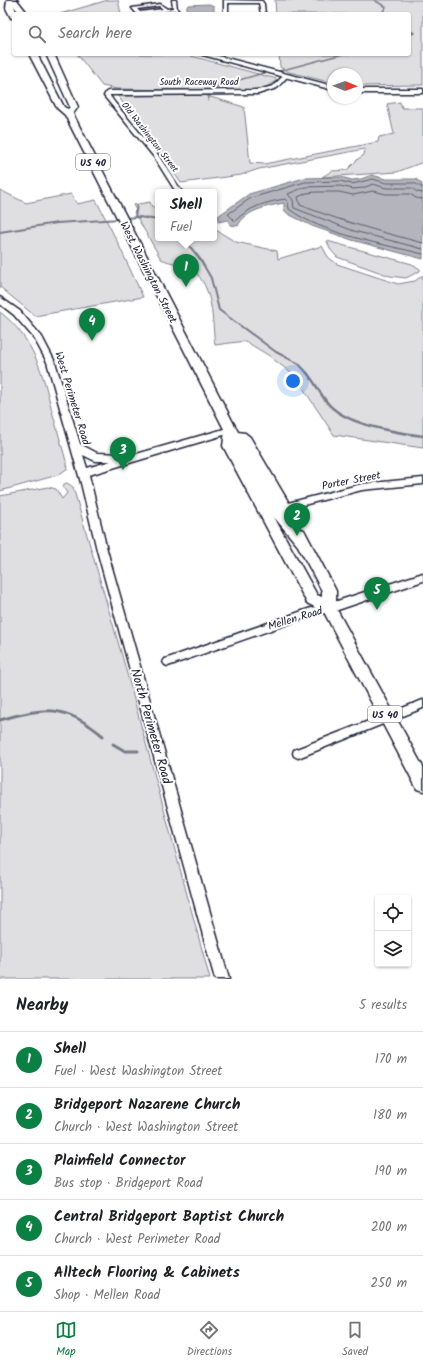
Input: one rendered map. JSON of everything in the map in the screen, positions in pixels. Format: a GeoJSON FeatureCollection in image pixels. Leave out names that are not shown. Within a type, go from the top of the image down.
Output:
{"type":"FeatureCollection","features":[{"type":"Feature","properties":{"kind":"main road"},"geometry":{"type":"LineString","coordinates":[[12,0],[10,8],[12,12]]}},
{"type":"Feature","properties":{"kind":"main road"},"geometry":{"type":"LineString","coordinates":[[12,0],[21,12]]}},
{"type":"Feature","properties":{"kind":"main road"},"geometry":{"type":"LineString","coordinates":[[10,8],[19,12]]}},
{"type":"Feature","properties":{"kind":"main road","name":"West Washington Street"},"geometry":{"type":"LineString","coordinates":[[35,56],[61,108],[69,114],[231,430],[246,440],[303,542],[329,591],[329,608],[423,783]]}},
{"type":"Feature","properties":{"kind":"main road"},"geometry":{"type":"LineString","coordinates":[[38,56],[41,58],[55,85],[64,96],[71,100]]}},
{"type":"Feature","properties":{"kind":"main road"},"geometry":{"type":"LineString","coordinates":[[51,56],[74,106],[69,114]]}},
{"type":"Feature","properties":{"kind":"main road","name":"South Raceway Road"},"geometry":{"type":"LineString","coordinates":[[218,56],[285,77],[327,87]]}},
{"type":"Feature","properties":{"kind":"main road"},"geometry":{"type":"LineString","coordinates":[[363,91],[423,91]]}},
{"type":"Feature","properties":{"kind":"main road"},"geometry":{"type":"LineString","coordinates":[[231,430],[268,500],[303,542]]}},
{"type":"Feature","properties":{"kind":"main road","name":"West Washington Street"},"geometry":{"type":"LineString","coordinates":[[231,430],[229,446],[280,542],[312,599],[329,608]]}},
{"type":"Feature","properties":{"kind":"street"},"geometry":{"type":"LineString","coordinates":[[174,0],[175,9],[177,12]]}},
{"type":"Feature","properties":{"kind":"street"},"geometry":{"type":"LineString","coordinates":[[226,12],[226,1],[260,2],[262,4],[263,12]]}},
{"type":"Feature","properties":{"kind":"street"},"geometry":{"type":"LineString","coordinates":[[137,12],[134,8],[160,5],[166,10]]}},
{"type":"Feature","properties":{"kind":"street"},"geometry":{"type":"LineString","coordinates":[[152,12],[175,9]]}},
{"type":"Feature","properties":{"kind":"street","name":"South Raceway Road"},"geometry":{"type":"LineString","coordinates":[[108,93],[263,91],[278,85],[285,77]]}},
{"type":"Feature","properties":{"kind":"street","name":"Old Washington Street"},"geometry":{"type":"LineString","coordinates":[[108,93],[107,96],[156,156],[177,189]]}},
{"type":"Feature","properties":{"kind":"street","name":"West Perimeter Road"},"geometry":{"type":"LineString","coordinates":[[0,300],[17,313],[38,337],[51,362],[83,473]]}},
{"type":"Feature","properties":{"kind":"street"},"geometry":{"type":"LineString","coordinates":[[83,473],[231,430]]}},
{"type":"Feature","properties":{"kind":"street"},"geometry":{"type":"LineString","coordinates":[[75,446],[95,457],[134,458]]}},
{"type":"Feature","properties":{"kind":"street","name":"North Perimeter Road"},"geometry":{"type":"LineString","coordinates":[[83,473],[102,550],[222,979]]}},
{"type":"Feature","properties":{"kind":"street","name":"Porter Street"},"geometry":{"type":"LineString","coordinates":[[284,507],[362,487],[423,481]]}},
{"type":"Feature","properties":{"kind":"street","name":"Mellen Road"},"geometry":{"type":"LineString","coordinates":[[168,662],[308,613],[329,608],[423,577]]}},
{"type":"Feature","properties":{"kind":"street"},"geometry":{"type":"LineString","coordinates":[[298,753],[423,704]]}},
{"type":"Feature","properties":{"kind":"shaded area"},"geometry":{"type":"Polygon","coordinates":[[[108,0],[118,0],[121,12],[67,12],[108,0]]]}},
{"type":"Feature","properties":{"kind":"shaded area"},"geometry":{"type":"Polygon","coordinates":[[[275,0],[423,0],[423,85],[363,86],[363,68],[327,68],[327,82],[289,72],[280,67],[279,56],[411,56],[411,12],[276,12],[275,0]]]}},
{"type":"Feature","properties":{"kind":"shaded area"},"geometry":{"type":"Polygon","coordinates":[[[79,56],[191,56],[277,79],[265,88],[246,91],[117,89],[102,86],[79,56]]]}},
{"type":"Feature","properties":{"kind":"shaded area"},"geometry":{"type":"Polygon","coordinates":[[[204,95],[244,107],[250,163],[264,164],[378,142],[379,137],[394,134],[387,104],[400,102],[402,108],[423,108],[423,162],[397,172],[322,177],[332,171],[347,170],[364,155],[365,149],[259,169],[241,175],[181,183],[118,96],[204,95]]]}},
{"type":"Feature","properties":{"kind":"shaded area"},"geometry":{"type":"Polygon","coordinates":[[[0,190],[26,203],[71,194],[77,204],[96,200],[143,297],[35,316],[0,287],[0,190]]]}},
{"type":"Feature","properties":{"kind":"shaded area"},"geometry":{"type":"Polygon","coordinates":[[[150,202],[152,207],[155,207],[155,241],[217,241],[217,231],[236,242],[277,251],[278,259],[322,246],[328,257],[337,264],[398,284],[415,281],[423,275],[423,448],[334,435],[295,376],[268,355],[245,341],[215,345],[211,305],[205,286],[200,278],[190,269],[161,259],[134,212],[136,210],[133,205],[150,202]]]}},
{"type":"Feature","properties":{"kind":"shaded area"},"geometry":{"type":"Polygon","coordinates":[[[327,241],[412,264],[420,269],[420,271],[406,278],[390,276],[337,257],[330,249],[327,241]]]}},
{"type":"Feature","properties":{"kind":"shaded area"},"geometry":{"type":"Polygon","coordinates":[[[0,312],[21,333],[29,344],[35,357],[45,383],[68,468],[58,475],[0,491],[0,312]]]}},
{"type":"Feature","properties":{"kind":"shaded area"},"geometry":{"type":"Polygon","coordinates":[[[67,483],[73,487],[123,659],[210,979],[0,979],[0,496],[48,487],[56,489],[62,499],[67,493],[63,487],[64,484],[67,483]]]}},
{"type":"Feature","properties":{"kind":"water"},"geometry":{"type":"Polygon","coordinates":[[[209,4],[214,6],[214,12],[189,12],[186,8],[188,5],[209,4]]]}},
{"type":"Feature","properties":{"kind":"water"},"geometry":{"type":"Polygon","coordinates":[[[372,175],[386,179],[416,179],[422,184],[423,259],[352,240],[312,226],[288,214],[284,210],[284,203],[265,207],[252,212],[241,221],[238,226],[230,225],[228,220],[218,222],[218,216],[249,194],[304,178],[341,177],[352,180],[361,179],[372,175]]]}},
{"type":"Feature","properties":{"kind":"waterway"},"geometry":{"type":"LineString","coordinates":[[374,0],[386,7],[382,12]]}},
{"type":"Feature","properties":{"kind":"waterway"},"geometry":{"type":"LineString","coordinates":[[411,31],[414,33],[411,34]]}},
{"type":"Feature","properties":{"kind":"waterway"},"geometry":{"type":"LineString","coordinates":[[275,72],[335,56]]}},
{"type":"Feature","properties":{"kind":"waterway"},"geometry":{"type":"LineString","coordinates":[[208,101],[211,90],[215,87],[267,72]]}},
{"type":"Feature","properties":{"kind":"waterway"},"geometry":{"type":"LineString","coordinates":[[135,217],[137,205]]}},
{"type":"Feature","properties":{"kind":"waterway"},"geometry":{"type":"LineString","coordinates":[[125,218],[139,217],[155,220]]}},
{"type":"Feature","properties":{"kind":"waterway"},"geometry":{"type":"LineString","coordinates":[[0,232],[57,223],[120,219]]}},
{"type":"Feature","properties":{"kind":"waterway"},"geometry":{"type":"LineString","coordinates":[[185,241],[200,259],[211,278],[219,310],[276,352],[299,364],[308,374]]}},
{"type":"Feature","properties":{"kind":"waterway"},"geometry":{"type":"LineString","coordinates":[[307,373],[326,401],[344,416],[370,426],[423,436]]}},
{"type":"Feature","properties":{"kind":"waterway"},"geometry":{"type":"LineString","coordinates":[[0,720],[30,713],[54,711],[66,713],[77,718],[103,736]]}},
{"type":"Feature","properties":{"kind":"waterway"},"geometry":{"type":"LineString","coordinates":[[113,744],[125,751],[138,751]]}},
{"type":"Feature","properties":{"kind":"place","name":"Shell"},"geometry":{"type":"Point","coordinates":[186,287]}},
{"type":"Feature","properties":{"kind":"place","name":"Central Bridgeport Baptist Church"},"geometry":{"type":"Point","coordinates":[92,341]}},
{"type":"Feature","properties":{"kind":"place","name":"Plainfield Connector"},"geometry":{"type":"Point","coordinates":[123,470]}},
{"type":"Feature","properties":{"kind":"place","name":"Bridgeport Nazarene Church"},"geometry":{"type":"Point","coordinates":[297,536]}},
{"type":"Feature","properties":{"kind":"place","name":"Alltech Flooring & Cabinets"},"geometry":{"type":"Point","coordinates":[377,610]}}]}
